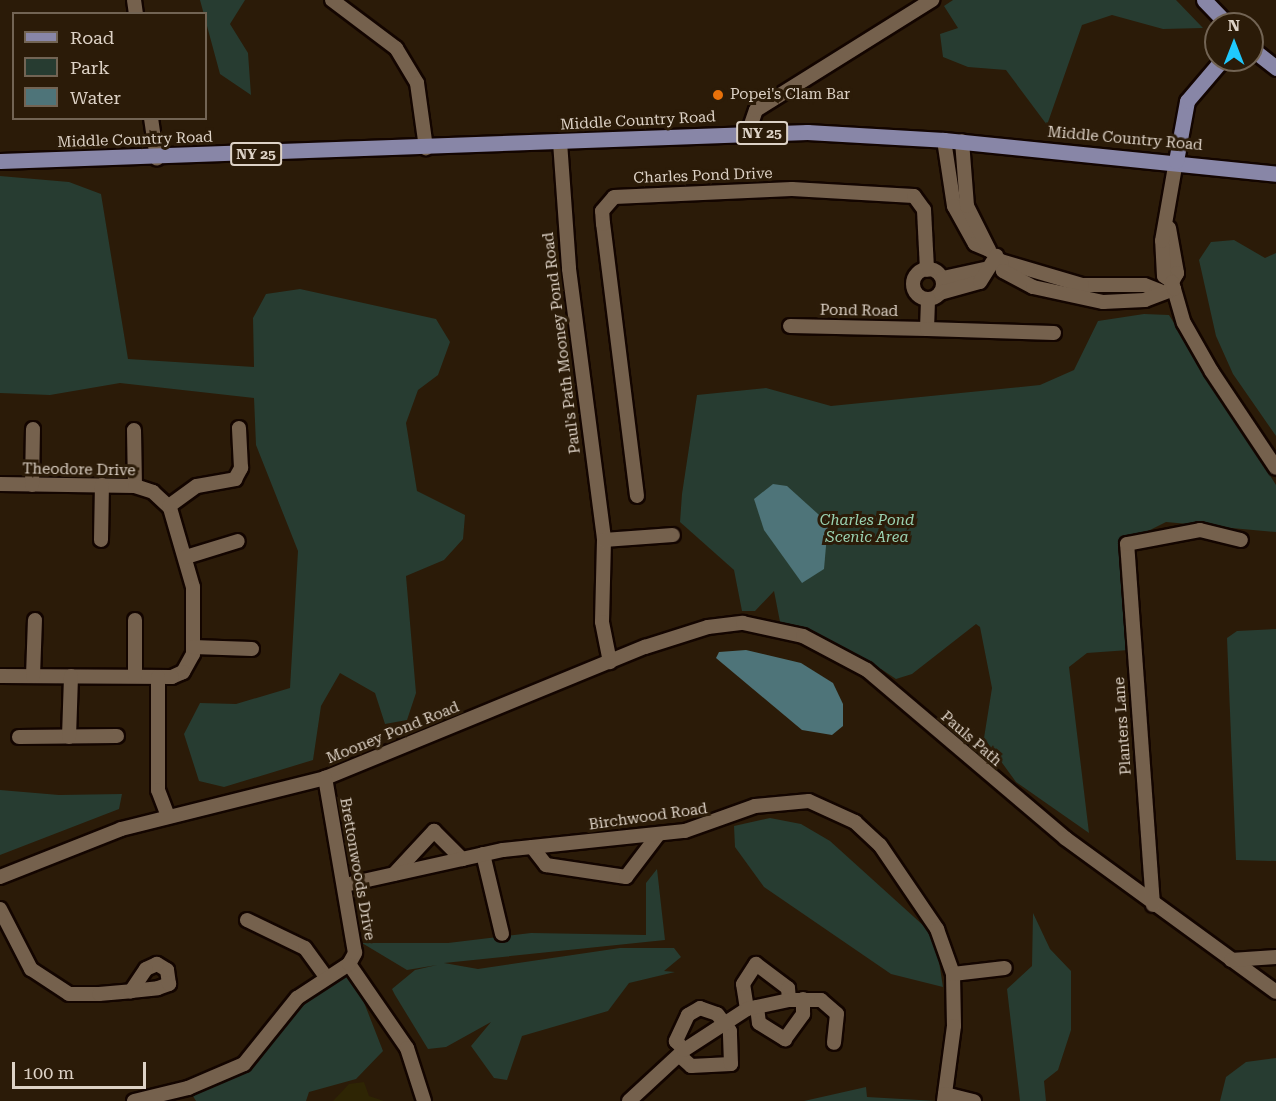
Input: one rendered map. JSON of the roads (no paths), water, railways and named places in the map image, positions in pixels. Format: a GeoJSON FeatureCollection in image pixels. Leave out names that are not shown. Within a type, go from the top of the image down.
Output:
{"type":"FeatureCollection","features":[{"type":"Feature","properties":{"kind":"main road"},"geometry":{"type":"LineString","coordinates":[[1204,0],[1216,12]]}},
{"type":"Feature","properties":{"kind":"main road"},"geometry":{"type":"LineString","coordinates":[[1264,58],[1276,68]]}},
{"type":"Feature","properties":{"kind":"main road"},"geometry":{"type":"LineString","coordinates":[[1176,160],[1187,101],[1212,72]]}},
{"type":"Feature","properties":{"kind":"main road","name":"Middle Country Road"},"geometry":{"type":"LineString","coordinates":[[0,160],[158,159],[748,134],[962,141],[1176,160],[1276,174]]}},
{"type":"Feature","properties":{"kind":"street"},"geometry":{"type":"LineString","coordinates":[[332,0],[396,48],[417,83],[426,148]]}},
{"type":"Feature","properties":{"kind":"street"},"geometry":{"type":"LineString","coordinates":[[748,134],[756,110],[932,0]]}},
{"type":"Feature","properties":{"kind":"street"},"geometry":{"type":"LineString","coordinates":[[151,120],[158,159]]}},
{"type":"Feature","properties":{"kind":"street"},"geometry":{"type":"LineString","coordinates":[[944,140],[954,206],[975,244],[996,256],[1082,285],[1168,287]]}},
{"type":"Feature","properties":{"kind":"street"},"geometry":{"type":"LineString","coordinates":[[962,141],[967,206],[996,256]]}},
{"type":"Feature","properties":{"kind":"street","name":"Paul's Path Mooney Pond Road"},"geometry":{"type":"LineString","coordinates":[[560,142],[569,269],[603,540]]}},
{"type":"Feature","properties":{"kind":"street"},"geometry":{"type":"LineString","coordinates":[[1176,160],[1168,228],[1162,241],[1164,272],[1168,287],[1184,323],[1206,362],[1276,468]]}},
{"type":"Feature","properties":{"kind":"street","name":"Charles Pond Drive"},"geometry":{"type":"LineString","coordinates":[[637,496],[602,211],[614,196],[792,189],[914,196],[924,210],[927,270],[913,279],[913,287],[934,296]]}},
{"type":"Feature","properties":{"kind":"street"},"geometry":{"type":"LineString","coordinates":[[934,296],[980,282],[984,269],[996,256]]}},
{"type":"Feature","properties":{"kind":"street"},"geometry":{"type":"LineString","coordinates":[[927,270],[942,278],[984,269]]}},
{"type":"Feature","properties":{"kind":"street"},"geometry":{"type":"LineString","coordinates":[[927,329],[934,296],[942,278]]}},
{"type":"Feature","properties":{"kind":"street","name":"Pond Road"},"geometry":{"type":"LineString","coordinates":[[790,326],[1054,333]]}},
{"type":"Feature","properties":{"kind":"street"},"geometry":{"type":"LineString","coordinates":[[0,676],[158,676],[183,672],[193,647],[194,587],[169,506],[197,486],[235,478],[241,468],[239,428]]}},
{"type":"Feature","properties":{"kind":"street"},"geometry":{"type":"LineString","coordinates":[[32,485],[33,429]]}},
{"type":"Feature","properties":{"kind":"street"},"geometry":{"type":"LineString","coordinates":[[134,430],[135,486]]}},
{"type":"Feature","properties":{"kind":"street","name":"Theodore Drive"},"geometry":{"type":"LineString","coordinates":[[0,484],[135,486],[169,506]]}},
{"type":"Feature","properties":{"kind":"street"},"geometry":{"type":"LineString","coordinates":[[101,540],[102,485]]}},
{"type":"Feature","properties":{"kind":"street","name":"Planters Lane"},"geometry":{"type":"LineString","coordinates":[[1153,905],[1127,544],[1200,530],[1241,540]]}},
{"type":"Feature","properties":{"kind":"street"},"geometry":{"type":"LineString","coordinates":[[610,662],[602,622],[603,540],[673,534]]}},
{"type":"Feature","properties":{"kind":"street"},"geometry":{"type":"LineString","coordinates":[[186,557],[238,541]]}},
{"type":"Feature","properties":{"kind":"street"},"geometry":{"type":"LineString","coordinates":[[33,676],[35,620]]}},
{"type":"Feature","properties":{"kind":"street"},"geometry":{"type":"LineString","coordinates":[[135,620],[135,676]]}},
{"type":"Feature","properties":{"kind":"street","name":"Pauls Path"},"geometry":{"type":"LineString","coordinates":[[610,662],[708,627],[743,623],[832,647],[867,670],[971,762],[1153,905],[1276,992]]}},
{"type":"Feature","properties":{"kind":"street"},"geometry":{"type":"LineString","coordinates":[[193,647],[252,649]]}},
{"type":"Feature","properties":{"kind":"street","name":"Mooney Pond Road"},"geometry":{"type":"LineString","coordinates":[[0,877],[168,816],[325,778],[610,662]]}},
{"type":"Feature","properties":{"kind":"street"},"geometry":{"type":"LineString","coordinates":[[69,736],[71,676]]}},
{"type":"Feature","properties":{"kind":"street"},"geometry":{"type":"LineString","coordinates":[[158,676],[158,790],[168,816]]}},
{"type":"Feature","properties":{"kind":"street"},"geometry":{"type":"LineString","coordinates":[[19,737],[117,736]]}},
{"type":"Feature","properties":{"kind":"street","name":"Brettonwoods Drive"},"geometry":{"type":"LineString","coordinates":[[325,778],[355,953],[349,964]]}},
{"type":"Feature","properties":{"kind":"street","name":"Birchwood Road"},"geometry":{"type":"LineString","coordinates":[[345,885],[483,854],[658,835],[721,822],[782,800],[832,810],[880,845],[903,874],[937,929],[953,974],[944,1098]]}},
{"type":"Feature","properties":{"kind":"street"},"geometry":{"type":"LineString","coordinates":[[394,874],[434,831],[462,859]]}},
{"type":"Feature","properties":{"kind":"street"},"geometry":{"type":"LineString","coordinates":[[532,847],[546,865],[626,877],[658,835]]}},
{"type":"Feature","properties":{"kind":"street"},"geometry":{"type":"LineString","coordinates":[[483,854],[502,934]]}},
{"type":"Feature","properties":{"kind":"street"},"geometry":{"type":"LineString","coordinates":[[0,909],[31,969],[50,985],[69,994],[131,991]]}},
{"type":"Feature","properties":{"kind":"street"},"geometry":{"type":"LineString","coordinates":[[247,920],[305,948],[325,976]]}},
{"type":"Feature","properties":{"kind":"street"},"geometry":{"type":"LineString","coordinates":[[1231,960],[1276,957]]}},
{"type":"Feature","properties":{"kind":"street"},"geometry":{"type":"LineString","coordinates":[[138,1101],[208,1081],[244,1064],[297,998],[325,976],[349,964],[407,1048],[424,1101]]}},
{"type":"Feature","properties":{"kind":"street"},"geometry":{"type":"LineString","coordinates":[[756,964],[788,988],[803,1014],[785,1039],[759,1023],[752,1008],[743,984],[756,964]]}},
{"type":"Feature","properties":{"kind":"street"},"geometry":{"type":"LineString","coordinates":[[953,974],[1005,968]]}},
{"type":"Feature","properties":{"kind":"street"},"geometry":{"type":"LineString","coordinates":[[629,1101],[682,1053],[724,1022],[752,1008],[796,999],[821,1000],[837,1014],[834,1043]]}},
{"type":"Feature","properties":{"kind":"street"},"geometry":{"type":"LineString","coordinates":[[700,1008],[724,1022],[730,1031],[730,1064],[691,1066],[682,1053],[676,1041],[688,1015],[700,1008]]}},
{"type":"Feature","properties":{"kind":"street"},"geometry":{"type":"LineString","coordinates":[[944,1098],[974,1101]]}},
{"type":"Feature","properties":{"kind":"water"},"geometry":{"type":"Polygon","coordinates":[[[773,484],[787,486],[828,523],[824,569],[802,583],[764,530],[754,499],[773,484]]]}},
{"type":"Feature","properties":{"kind":"water"},"geometry":{"type":"Polygon","coordinates":[[[746,650],[801,663],[833,683],[843,704],[843,726],[832,735],[802,730],[716,658],[719,652],[746,650]]]}},
{"type":"Feature","properties":{"kind":"place","name":"Popei's Clam Bar"},"geometry":{"type":"Point","coordinates":[718,95]}},
{"type":"Feature","properties":{"kind":"park label","name":"Charles Pond Scenic Area"},"geometry":{"type":"Point","coordinates":[867,528]}}]}
